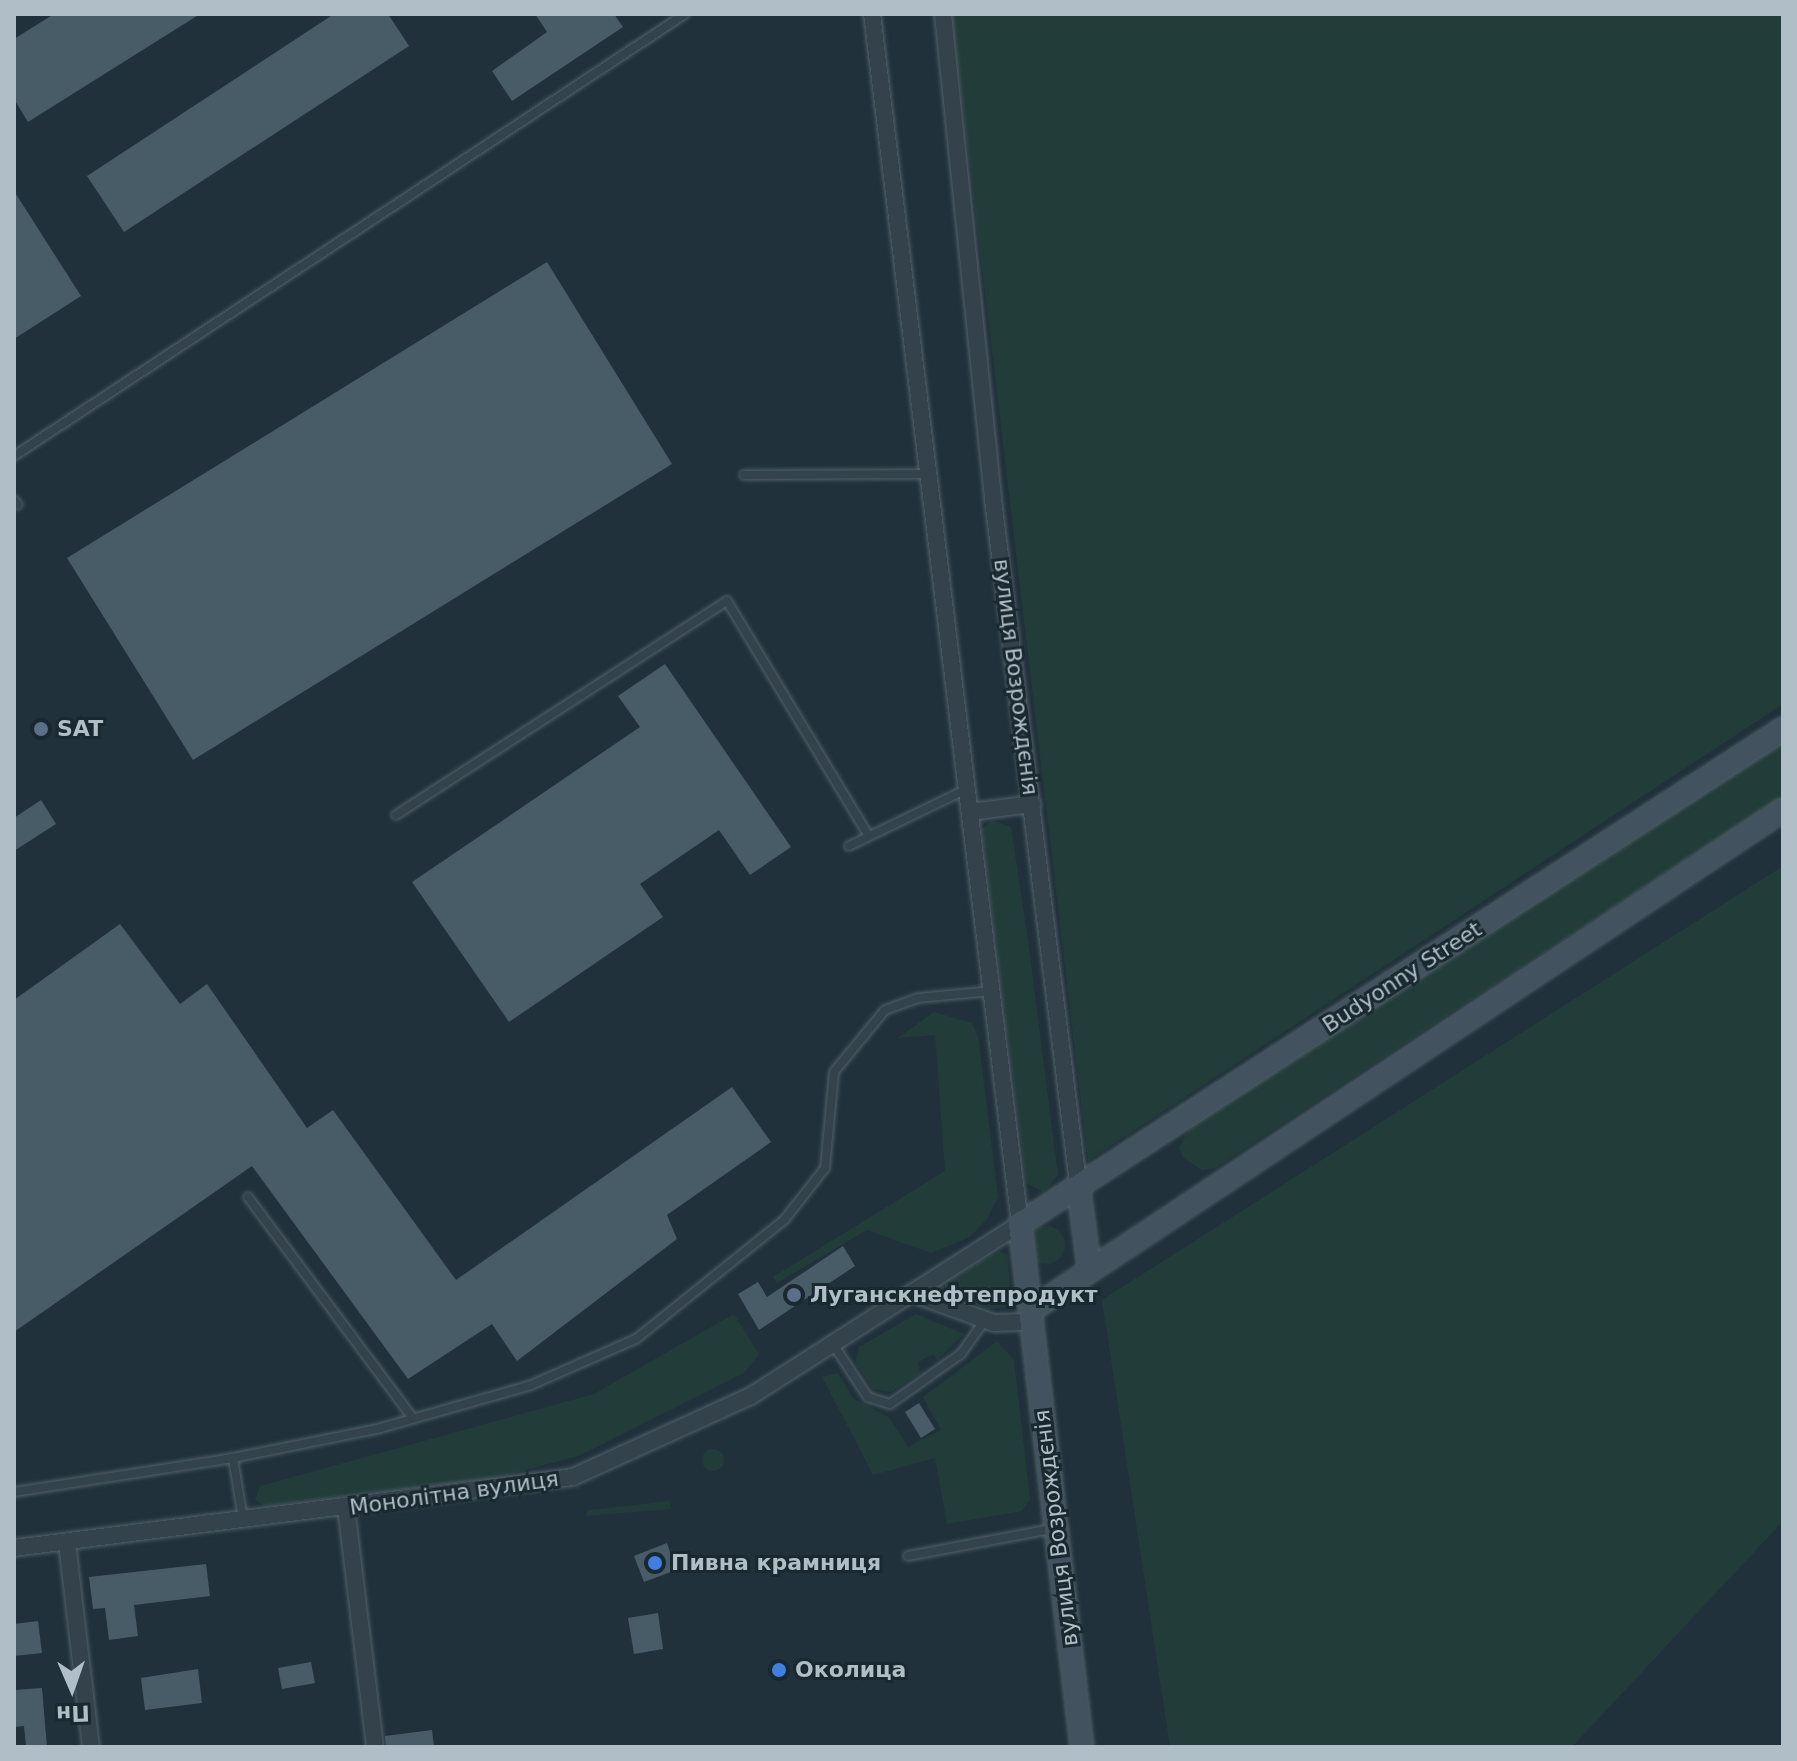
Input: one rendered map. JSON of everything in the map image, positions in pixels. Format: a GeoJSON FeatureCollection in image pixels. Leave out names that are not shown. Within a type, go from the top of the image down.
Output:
{"type":"FeatureCollection","features":[{"type":"Feature","properties":{"kind":"main road","name":"Budyonny Street"},"geometry":{"type":"LineString","coordinates":[[1020,1224],[1079,1190],[1783,729]]}},
{"type":"Feature","properties":{"kind":"main road"},"geometry":{"type":"LineString","coordinates":[[1032,1316],[1089,1267],[1783,810]]}},
{"type":"Feature","properties":{"kind":"main road","name":"вулиця Возрождєнія"},"geometry":{"type":"LineString","coordinates":[[1079,1190],[1089,1267]]}},
{"type":"Feature","properties":{"kind":"main road","name":"вулиця Возрождєнія"},"geometry":{"type":"LineString","coordinates":[[1020,1224],[1082,1747]]}},
{"type":"Feature","properties":{"kind":"street","name":"вулиця Возрождєнія"},"geometry":{"type":"LineString","coordinates":[[872,14],[1020,1224]]}},
{"type":"Feature","properties":{"kind":"street","name":"вулиця Возрождєнія"},"geometry":{"type":"LineString","coordinates":[[943,14],[1079,1190]]}},
{"type":"Feature","properties":{"kind":"street"},"geometry":{"type":"LineString","coordinates":[[971,812],[1032,804]]}},
{"type":"Feature","properties":{"kind":"street","name":"Монолітна вулиця"},"geometry":{"type":"LineString","coordinates":[[14,1548],[243,1522],[573,1477],[751,1396],[1020,1224]]}},
{"type":"Feature","properties":{"kind":"street"},"geometry":{"type":"LineString","coordinates":[[911,1293],[985,1320],[1032,1316]]}},
{"type":"Feature","properties":{"kind":"street"},"geometry":{"type":"LineString","coordinates":[[346,1507],[375,1747]]}},
{"type":"Feature","properties":{"kind":"street"},"geometry":{"type":"LineString","coordinates":[[67,1543],[91,1747]]}},
{"type":"Feature","properties":{"kind":"lane"},"geometry":{"type":"LineString","coordinates":[[14,456],[685,14]]}},
{"type":"Feature","properties":{"kind":"lane"},"geometry":{"type":"LineString","coordinates":[[744,475],[926,474]]}},
{"type":"Feature","properties":{"kind":"lane"},"geometry":{"type":"LineString","coordinates":[[396,815],[727,601],[868,835]]}},
{"type":"Feature","properties":{"kind":"lane"},"geometry":{"type":"LineString","coordinates":[[849,846],[968,789]]}},
{"type":"Feature","properties":{"kind":"lane"},"geometry":{"type":"LineString","coordinates":[[14,1492],[233,1458],[413,1418],[531,1385],[636,1339],[785,1219],[825,1168],[834,1072],[885,1010],[918,998],[992,991]]}},
{"type":"Feature","properties":{"kind":"lane"},"geometry":{"type":"LineString","coordinates":[[248,1197],[413,1418]]}},
{"type":"Feature","properties":{"kind":"lane"},"geometry":{"type":"LineString","coordinates":[[832,1343],[868,1397],[890,1404],[961,1354],[985,1320]]}},
{"type":"Feature","properties":{"kind":"lane"},"geometry":{"type":"LineString","coordinates":[[233,1458],[243,1522]]}},
{"type":"Feature","properties":{"kind":"lane"},"geometry":{"type":"LineString","coordinates":[[908,1556],[1057,1528]]}},
{"type":"Feature","properties":{"kind":"green space"},"geometry":{"type":"Polygon","coordinates":[[[952,14],[1783,14],[1783,704],[1088,1161],[952,14]]]}},
{"type":"Feature","properties":{"kind":"green space"},"geometry":{"type":"Polygon","coordinates":[[[1783,741],[1783,796],[1215,1168],[1202,1170],[1183,1158],[1179,1147],[1193,1122],[1783,741]]]}},
{"type":"Feature","properties":{"kind":"green space"},"geometry":{"type":"Polygon","coordinates":[[[992,820],[1011,827],[1028,940],[1058,1175],[1044,1192],[1026,1183],[982,829],[992,820]]]}},
{"type":"Feature","properties":{"kind":"green space"},"geometry":{"type":"Polygon","coordinates":[[[1783,866],[1783,1521],[1572,1747],[1170,1747],[1102,1300],[1783,866]]]}},
{"type":"Feature","properties":{"kind":"green space"},"geometry":{"type":"Polygon","coordinates":[[[934,1012],[972,1023],[978,1036],[998,1197],[987,1219],[970,1237],[931,1253],[867,1230],[777,1283],[773,1277],[945,1171],[935,1035],[898,1038],[934,1012]]]}},
{"type":"Feature","properties":{"kind":"green space"},"geometry":{"type":"Polygon","coordinates":[[[1046,1226],[1059,1232],[1065,1245],[1059,1258],[1046,1264],[1033,1258],[1027,1245],[1033,1232],[1046,1226]]]}},
{"type":"Feature","properties":{"kind":"green space"},"geometry":{"type":"Polygon","coordinates":[[[999,1251],[1007,1254],[1012,1307],[988,1309],[932,1289],[999,1251]]]}},
{"type":"Feature","properties":{"kind":"green space"},"geometry":{"type":"Polygon","coordinates":[[[734,1314],[759,1354],[744,1373],[581,1455],[496,1478],[264,1506],[255,1500],[260,1486],[594,1394],[734,1314]]]}},
{"type":"Feature","properties":{"kind":"green space"},"geometry":{"type":"Polygon","coordinates":[[[916,1314],[964,1334],[937,1360],[933,1354],[918,1362],[920,1373],[891,1392],[873,1389],[855,1362],[859,1347],[916,1314]]]}},
{"type":"Feature","properties":{"kind":"green space"},"geometry":{"type":"Polygon","coordinates":[[[997,1341],[1014,1360],[1030,1499],[1022,1511],[947,1524],[935,1458],[873,1475],[822,1377],[838,1373],[854,1399],[889,1417],[908,1447],[941,1430],[923,1397],[997,1341]]]}},
{"type":"Feature","properties":{"kind":"green space"},"geometry":{"type":"Polygon","coordinates":[[[713,1449],[724,1460],[713,1471],[702,1460],[713,1449]]]}},
{"type":"Feature","properties":{"kind":"green space"},"geometry":{"type":"Polygon","coordinates":[[[670,1501],[671,1509],[585,1516],[589,1510],[670,1501]]]}},
{"type":"Feature","properties":{"kind":"building"},"geometry":{"type":"Polygon","coordinates":[[[54,14],[200,14],[28,122],[14,99],[14,39],[54,14]]]}},
{"type":"Feature","properties":{"kind":"building"},"geometry":{"type":"Polygon","coordinates":[[[334,14],[388,14],[409,46],[124,232],[87,176],[334,14]]]}},
{"type":"Feature","properties":{"kind":"building"},"geometry":{"type":"Polygon","coordinates":[[[535,14],[614,14],[623,27],[512,101],[492,71],[547,32],[535,14]]]}},
{"type":"Feature","properties":{"kind":"building"},"geometry":{"type":"Polygon","coordinates":[[[14,191],[81,296],[14,339],[14,191]]]}},
{"type":"Feature","properties":{"kind":"building"},"geometry":{"type":"Polygon","coordinates":[[[547,262],[672,464],[193,760],[67,558],[547,262]]]}},
{"type":"Feature","properties":{"kind":"building"},"geometry":{"type":"Polygon","coordinates":[[[665,664],[791,847],[750,875],[719,830],[640,884],[663,917],[509,1022],[412,882],[640,727],[618,696],[665,664]]]}},
{"type":"Feature","properties":{"kind":"building"},"geometry":{"type":"Polygon","coordinates":[[[41,800],[56,824],[14,851],[14,818],[41,800]]]}},
{"type":"Feature","properties":{"kind":"building"},"geometry":{"type":"Polygon","coordinates":[[[120,924],[180,1004],[207,984],[307,1128],[333,1110],[456,1280],[732,1087],[771,1142],[667,1215],[677,1239],[517,1361],[492,1324],[408,1379],[252,1166],[14,1332],[14,1000],[120,924]]]}},
{"type":"Feature","properties":{"kind":"building"},"geometry":{"type":"Polygon","coordinates":[[[843,1246],[855,1266],[759,1330],[738,1294],[758,1282],[767,1297],[843,1246]]]}},
{"type":"Feature","properties":{"kind":"building"},"geometry":{"type":"Polygon","coordinates":[[[919,1403],[935,1429],[921,1438],[905,1412],[919,1403]]]}},
{"type":"Feature","properties":{"kind":"building","name":"Пивна крамниця"},"geometry":{"type":"Polygon","coordinates":[[[667,1543],[676,1570],[644,1582],[634,1556],[667,1543]]]}},
{"type":"Feature","properties":{"kind":"building"},"geometry":{"type":"Polygon","coordinates":[[[206,1564],[210,1596],[134,1605],[138,1636],[109,1640],[105,1608],[93,1609],[89,1577],[206,1564]]]}},
{"type":"Feature","properties":{"kind":"building"},"geometry":{"type":"Polygon","coordinates":[[[658,1613],[663,1649],[634,1654],[628,1618],[658,1613]]]}},
{"type":"Feature","properties":{"kind":"building"},"geometry":{"type":"Polygon","coordinates":[[[38,1621],[42,1653],[14,1656],[14,1624],[38,1621]]]}},
{"type":"Feature","properties":{"kind":"building"},"geometry":{"type":"Polygon","coordinates":[[[311,1662],[315,1683],[282,1689],[278,1668],[311,1662]]]}},
{"type":"Feature","properties":{"kind":"building"},"geometry":{"type":"Polygon","coordinates":[[[198,1669],[202,1703],[145,1710],[141,1678],[198,1669]]]}},
{"type":"Feature","properties":{"kind":"building"},"geometry":{"type":"Polygon","coordinates":[[[42,1688],[47,1747],[26,1747],[24,1726],[14,1727],[14,1690],[42,1688]]]}},
{"type":"Feature","properties":{"kind":"building"},"geometry":{"type":"Polygon","coordinates":[[[432,1730],[434,1747],[386,1747],[385,1736],[432,1730]]]}},
{"type":"Feature","properties":{"kind":"place","name":"SAT"},"geometry":{"type":"Point","coordinates":[41,729]}},
{"type":"Feature","properties":{"kind":"place","name":"Луганскнефтепродукт"},"geometry":{"type":"Point","coordinates":[794,1295]}},
{"type":"Feature","properties":{"kind":"place","name":"Пивна крамниця"},"geometry":{"type":"Point","coordinates":[655,1563]}},
{"type":"Feature","properties":{"kind":"place","name":"Околица"},"geometry":{"type":"Point","coordinates":[779,1670]}}]}
